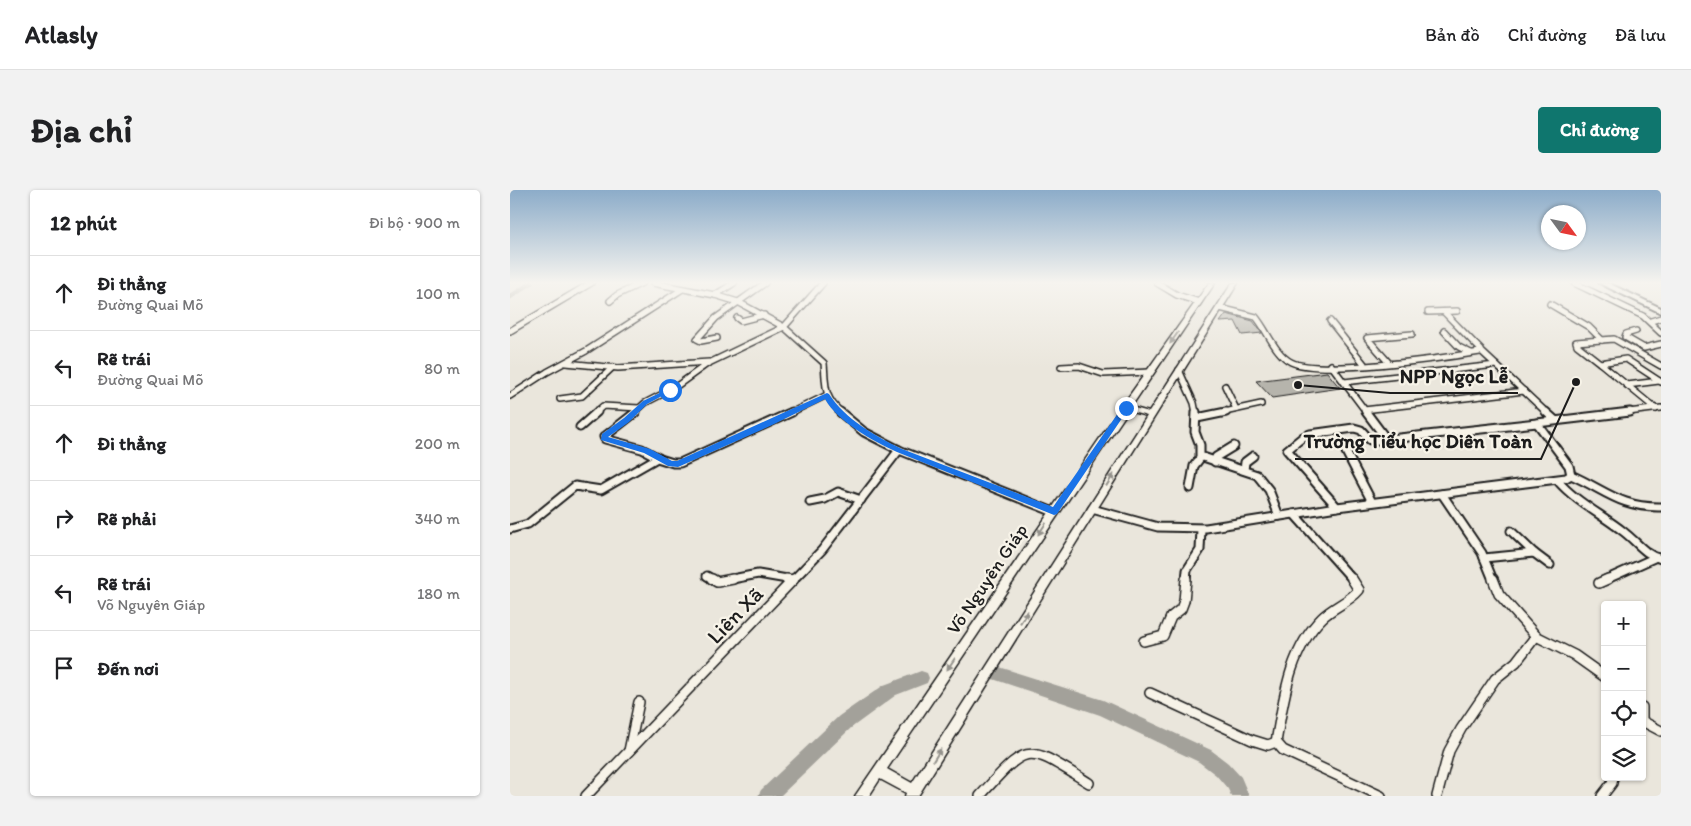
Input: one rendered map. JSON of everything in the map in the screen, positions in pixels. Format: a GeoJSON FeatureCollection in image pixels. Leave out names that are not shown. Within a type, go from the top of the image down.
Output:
{"type":"FeatureCollection","features":[{"type":"Feature","properties":{"kind":"main road","name":"Võ Nguyên Giáp"},"geometry":{"type":"LineString","coordinates":[[861,796],[1193,311]]}},
{"type":"Feature","properties":{"kind":"main road"},"geometry":{"type":"LineString","coordinates":[[878,771],[912,794],[1218,311]]}},
{"type":"Feature","properties":{"kind":"main road"},"geometry":{"type":"LineString","coordinates":[[1126,408],[1151,415]]}},
{"type":"Feature","properties":{"kind":"street"},"geometry":{"type":"LineString","coordinates":[[510,331],[543,311]]}},
{"type":"Feature","properties":{"kind":"street"},"geometry":{"type":"LineString","coordinates":[[510,396],[546,372],[565,363],[647,311]]}},
{"type":"Feature","properties":{"kind":"street"},"geometry":{"type":"LineString","coordinates":[[717,338],[701,341],[697,339],[716,318],[725,311]]}},
{"type":"Feature","properties":{"kind":"street"},"geometry":{"type":"LineString","coordinates":[[758,311],[784,327],[824,363],[827,395],[834,408],[864,432],[899,450],[1054,512]]}},
{"type":"Feature","properties":{"kind":"street"},"geometry":{"type":"LineString","coordinates":[[798,311],[784,327],[710,362],[676,387],[651,399],[627,420],[604,435],[604,438],[642,449],[671,464],[680,464],[827,395]]}},
{"type":"Feature","properties":{"kind":"street"},"geometry":{"type":"LineString","coordinates":[[1233,311],[1256,317],[1290,362],[1301,365],[1365,365],[1471,354],[1481,351]]}},
{"type":"Feature","properties":{"kind":"street"},"geometry":{"type":"LineString","coordinates":[[1428,312],[1453,311]]}},
{"type":"Feature","properties":{"kind":"street"},"geometry":{"type":"LineString","coordinates":[[1562,311],[1588,327],[1602,340]]}},
{"type":"Feature","properties":{"kind":"street"},"geometry":{"type":"LineString","coordinates":[[1634,311],[1651,321],[1661,333]]}},
{"type":"Feature","properties":{"kind":"street"},"geometry":{"type":"LineString","coordinates":[[1444,312],[1496,366],[1555,420]]}},
{"type":"Feature","properties":{"kind":"street"},"geometry":{"type":"LineString","coordinates":[[737,318],[741,321],[764,314]]}},
{"type":"Feature","properties":{"kind":"street"},"geometry":{"type":"LineString","coordinates":[[1651,321],[1661,318]]}},
{"type":"Feature","properties":{"kind":"street"},"geometry":{"type":"LineString","coordinates":[[1330,321],[1365,365]]}},
{"type":"Feature","properties":{"kind":"street"},"geometry":{"type":"LineString","coordinates":[[1636,331],[1626,334],[1625,337],[1644,348],[1661,344]]}},
{"type":"Feature","properties":{"kind":"street"},"geometry":{"type":"LineString","coordinates":[[1444,332],[1458,347],[1471,354]]}},
{"type":"Feature","properties":{"kind":"street"},"geometry":{"type":"LineString","coordinates":[[1388,363],[1367,338],[1412,334]]}},
{"type":"Feature","properties":{"kind":"street"},"geometry":{"type":"LineString","coordinates":[[1658,408],[1576,343],[1614,339],[1661,366]]}},
{"type":"Feature","properties":{"kind":"street"},"geometry":{"type":"LineString","coordinates":[[1600,363],[1644,356]]}},
{"type":"Feature","properties":{"kind":"street"},"geometry":{"type":"LineString","coordinates":[[1626,359],[1660,381]]}},
{"type":"Feature","properties":{"kind":"street"},"geometry":{"type":"LineString","coordinates":[[565,363],[613,368],[710,362]]}},
{"type":"Feature","properties":{"kind":"street"},"geometry":{"type":"LineString","coordinates":[[1332,365],[1386,437]]}},
{"type":"Feature","properties":{"kind":"street"},"geometry":{"type":"LineString","coordinates":[[1061,368],[1079,366],[1103,374],[1150,372]]}},
{"type":"Feature","properties":{"kind":"street"},"geometry":{"type":"LineString","coordinates":[[1344,382],[1496,366]]}},
{"type":"Feature","properties":{"kind":"street"},"geometry":{"type":"LineString","coordinates":[[560,399],[576,398],[587,393],[613,368]]}},
{"type":"Feature","properties":{"kind":"street"},"geometry":{"type":"LineString","coordinates":[[1179,370],[1194,403],[1197,418],[1196,432],[1201,457]]}},
{"type":"Feature","properties":{"kind":"street"},"geometry":{"type":"LineString","coordinates":[[1627,385],[1660,381]]}},
{"type":"Feature","properties":{"kind":"street"},"geometry":{"type":"LineString","coordinates":[[1225,386],[1236,409]]}},
{"type":"Feature","properties":{"kind":"street"},"geometry":{"type":"LineString","coordinates":[[1364,410],[1524,391]]}},
{"type":"Feature","properties":{"kind":"street"},"geometry":{"type":"LineString","coordinates":[[1197,418],[1261,404]]}},
{"type":"Feature","properties":{"kind":"street"},"geometry":{"type":"LineString","coordinates":[[580,427],[603,406],[639,408]]}},
{"type":"Feature","properties":{"kind":"street"},"geometry":{"type":"LineString","coordinates":[[1337,507],[1287,450],[1303,437],[1310,434],[1354,428],[1361,430],[1370,440],[1382,440],[1386,437],[1397,438],[1658,408]]}},
{"type":"Feature","properties":{"kind":"street"},"geometry":{"type":"LineString","coordinates":[[1537,422],[1569,466],[1571,475]]}},
{"type":"Feature","properties":{"kind":"street"},"geometry":{"type":"LineString","coordinates":[[1215,462],[1216,457],[1234,446]]}},
{"type":"Feature","properties":{"kind":"street","name":"Liên Xã"},"geometry":{"type":"LineString","coordinates":[[586,796],[827,544],[899,450]]}},
{"type":"Feature","properties":{"kind":"street"},"geometry":{"type":"LineString","coordinates":[[1344,450],[1372,502]]}},
{"type":"Feature","properties":{"kind":"street"},"geometry":{"type":"LineString","coordinates":[[1244,470],[1245,462],[1253,456]]}},
{"type":"Feature","properties":{"kind":"street"},"geometry":{"type":"LineString","coordinates":[[1201,457],[1257,475],[1264,483],[1279,516]]}},
{"type":"Feature","properties":{"kind":"street"},"geometry":{"type":"LineString","coordinates":[[1190,488],[1196,461],[1201,457]]}},
{"type":"Feature","properties":{"kind":"street"},"geometry":{"type":"LineString","coordinates":[[510,529],[520,528],[532,522],[575,486],[582,485],[592,490],[601,490],[659,458]]}},
{"type":"Feature","properties":{"kind":"street"},"geometry":{"type":"LineString","coordinates":[[1092,509],[1158,527],[1201,529],[1372,502],[1557,480],[1571,475],[1585,480],[1615,499],[1642,508],[1661,507]]}},
{"type":"Feature","properties":{"kind":"street"},"geometry":{"type":"LineString","coordinates":[[1557,480],[1572,498],[1624,532],[1657,558],[1599,583]]}},
{"type":"Feature","properties":{"kind":"street"},"geometry":{"type":"LineString","coordinates":[[810,502],[825,500],[838,492],[861,500]]}},
{"type":"Feature","properties":{"kind":"street"},"geometry":{"type":"LineString","coordinates":[[1442,494],[1484,558],[1499,594],[1536,636],[1574,655],[1601,674]]}},
{"type":"Feature","properties":{"kind":"street"},"geometry":{"type":"LineString","coordinates":[[1276,742],[1290,670],[1296,656],[1320,620],[1359,590],[1358,586],[1294,514]]}},
{"type":"Feature","properties":{"kind":"street"},"geometry":{"type":"LineString","coordinates":[[1144,641],[1163,636],[1171,617],[1181,610],[1184,601],[1187,570],[1200,550],[1201,529]]}},
{"type":"Feature","properties":{"kind":"street"},"geometry":{"type":"LineString","coordinates":[[1511,531],[1550,565]]}},
{"type":"Feature","properties":{"kind":"street"},"geometry":{"type":"LineString","coordinates":[[1484,558],[1534,553]]}},
{"type":"Feature","properties":{"kind":"street"},"geometry":{"type":"LineString","coordinates":[[708,576],[717,582],[758,574],[793,580]]}},
{"type":"Feature","properties":{"kind":"street"},"geometry":{"type":"LineString","coordinates":[[1437,796],[1449,751],[1461,729],[1495,679],[1516,662],[1536,636]]}},
{"type":"Feature","properties":{"kind":"street"},"geometry":{"type":"LineString","coordinates":[[1150,693],[1252,740],[1268,745],[1276,742]]}},
{"type":"Feature","properties":{"kind":"street"},"geometry":{"type":"LineString","coordinates":[[629,752],[639,702]]}},
{"type":"Feature","properties":{"kind":"street"},"geometry":{"type":"LineString","coordinates":[[1646,722],[1661,731]]}},
{"type":"Feature","properties":{"kind":"street"},"geometry":{"type":"LineString","coordinates":[[1276,742],[1283,750],[1381,796]]}},
{"type":"Feature","properties":{"kind":"street"},"geometry":{"type":"LineString","coordinates":[[980,796],[1014,760],[1024,753],[1032,752],[1042,755],[1089,783]]}},
{"type":"Feature","properties":{"kind":"street"},"geometry":{"type":"LineString","coordinates":[[1602,796],[1612,781]]}},
{"type":"Feature","properties":{"kind":"building"},"geometry":{"type":"Polygon","coordinates":[[[1226,314],[1253,321],[1262,333],[1242,335],[1235,321],[1220,322],[1226,314]]]}},
{"type":"Feature","properties":{"kind":"building"},"geometry":{"type":"Polygon","coordinates":[[[1327,372],[1340,388],[1272,398],[1256,381],[1327,372]]]}},
{"type":"Feature","properties":{"kind":"waterway"},"geometry":{"type":"LineString","coordinates":[[993,672],[1103,708],[1205,756],[1222,769],[1235,783],[1240,796]]}},
{"type":"Feature","properties":{"kind":"waterway"},"geometry":{"type":"LineString","coordinates":[[767,796],[845,722],[890,690],[921,678]]}},
{"type":"Feature","properties":{"kind":"place","name":"Trường Tiểu học Diên Toàn"},"geometry":{"type":"Point","coordinates":[1576,382]}},
{"type":"Feature","properties":{"kind":"place","name":"NPP Ngọc Lễ"},"geometry":{"type":"Point","coordinates":[1298,385]}},
{"type":"Feature","properties":{"kind":"route"},"geometry":{"type":"LineString","coordinates":[[670,390],[645,403],[627,420],[604,435],[604,438],[647,451],[671,464],[678,464],[827,395],[834,408],[875,439],[1054,512],[1126,408]]}}]}
